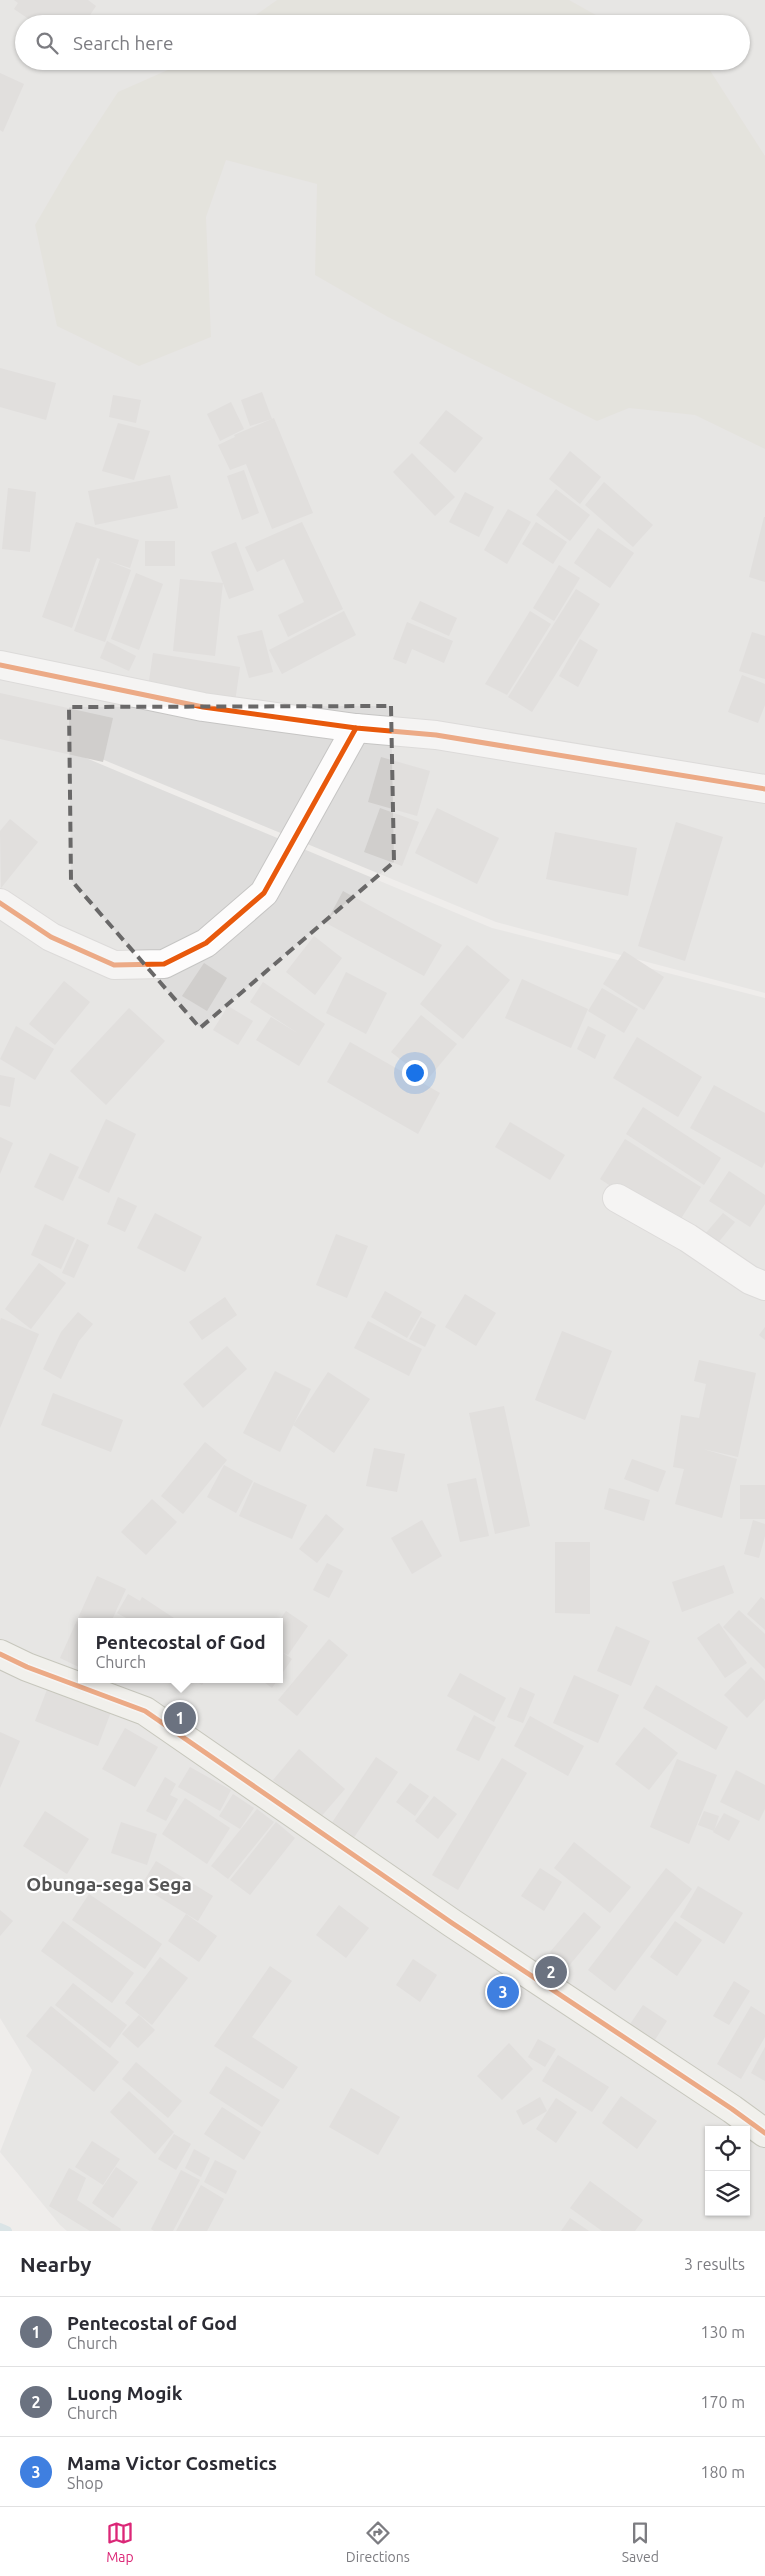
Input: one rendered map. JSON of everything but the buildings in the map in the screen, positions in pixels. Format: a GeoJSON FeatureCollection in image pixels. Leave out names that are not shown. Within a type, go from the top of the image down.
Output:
{"type":"FeatureCollection","features":[{"type":"Feature","properties":{"kind":"street"},"geometry":{"type":"LineString","coordinates":[[0,665],[202,707],[356,728],[436,735],[765,789]]}},
{"type":"Feature","properties":{"kind":"street"},"geometry":{"type":"LineString","coordinates":[[0,903],[50,937],[114,964],[164,964],[206,943],[264,893],[356,728]]}},
{"type":"Feature","properties":{"kind":"street"},"geometry":{"type":"LineString","coordinates":[[617,1198],[688,1238],[750,1280],[765,1286]]}},
{"type":"Feature","properties":{"kind":"street"},"geometry":{"type":"LineString","coordinates":[[0,1654],[27,1667],[146,1711],[452,1923],[732,2109],[765,2133]]}},
{"type":"Feature","properties":{"kind":"highlighted area"},"geometry":{"type":"Polygon","coordinates":[[[391,706],[394,862],[200,1028],[71,880],[69,707],[391,706]]]}},
{"type":"Feature","properties":{"kind":"shaded area"},"geometry":{"type":"Polygon","coordinates":[[[0,0],[765,0],[765,993],[496,922],[0,717],[0,0]]]}},
{"type":"Feature","properties":{"kind":"shaded area"},"geometry":{"type":"Polygon","coordinates":[[[277,0],[569,0],[596,15],[256,15],[277,0]]]}},
{"type":"Feature","properties":{"kind":"shaded area"},"geometry":{"type":"Polygon","coordinates":[[[168,70],[710,70],[765,156],[765,449],[695,415],[629,408],[597,421],[388,317],[315,275],[317,184],[226,160],[206,217],[211,337],[139,366],[57,326],[35,225],[69,167],[118,92],[168,70]]]}},
{"type":"Feature","properties":{"kind":"shaded area"},"geometry":{"type":"Polygon","coordinates":[[[0,722],[492,928],[765,998],[765,2231],[67,2231],[0,2152],[32,2070],[0,2018],[0,722]]]}},
{"type":"Feature","properties":{"kind":"waterway"},"geometry":{"type":"LineString","coordinates":[[0,2228],[7,2231]]}},
{"type":"Feature","properties":{"kind":"cycle path"},"geometry":{"type":"LineString","coordinates":[[0,665],[203,707],[356,728],[436,735],[765,789]]}},
{"type":"Feature","properties":{"kind":"cycle path"},"geometry":{"type":"LineString","coordinates":[[0,903],[51,937],[114,965],[164,964],[206,943],[264,893],[356,728]]}},
{"type":"Feature","properties":{"kind":"cycle path"},"geometry":{"type":"LineString","coordinates":[[0,1654],[27,1667],[145,1711],[452,1923],[732,2109],[765,2133]]}},
{"type":"Feature","properties":{"kind":"place","name":"Pentecostal of God"},"geometry":{"type":"Point","coordinates":[180,1718]}},
{"type":"Feature","properties":{"kind":"place","name":"Luong Mogik"},"geometry":{"type":"Point","coordinates":[551,1972]}},
{"type":"Feature","properties":{"kind":"place","name":"Mama Victor Cosmetics"},"geometry":{"type":"Point","coordinates":[503,1992]}},
{"type":"Feature","properties":{"kind":"district","name":"Obunga-sega Sega"},"geometry":{"type":"Point","coordinates":[109,1884]}}]}
